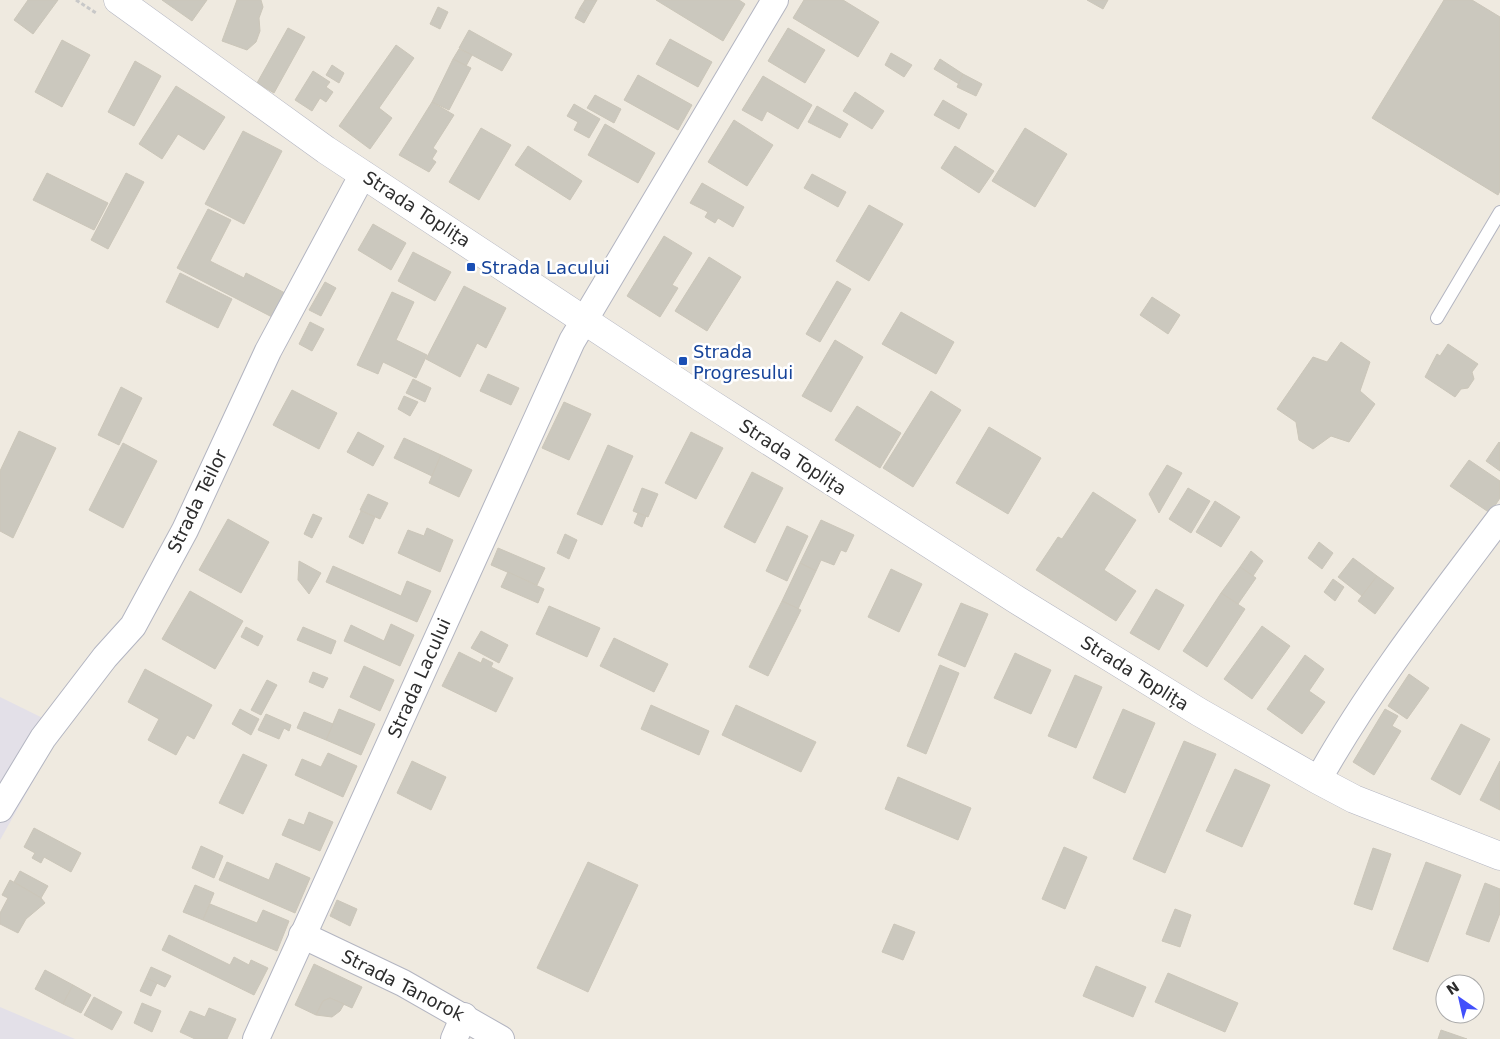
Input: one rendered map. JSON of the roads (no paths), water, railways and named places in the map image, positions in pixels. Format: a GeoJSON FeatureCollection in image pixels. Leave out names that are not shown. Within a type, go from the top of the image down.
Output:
{"type":"FeatureCollection","features":[{"type":"Feature","properties":{"kind":"main road","name":"Strada Toplița"},"geometry":{"type":"LineString","coordinates":[[118,0],[363,174],[926,543],[1199,712],[1318,780],[1354,799],[1500,856]]}},
{"type":"Feature","properties":{"kind":"street"},"geometry":{"type":"LineString","coordinates":[[584,318],[775,0]]}},
{"type":"Feature","properties":{"kind":"street","name":"Strada Teilor"},"geometry":{"type":"LineString","coordinates":[[0,809],[43,738],[105,657],[133,626],[185,530],[268,351],[363,174]]}},
{"type":"Feature","properties":{"kind":"street","name":"Strada Lacului"},"geometry":{"type":"LineString","coordinates":[[256,1039],[572,340],[584,318]]}},
{"type":"Feature","properties":{"kind":"street"},"geometry":{"type":"LineString","coordinates":[[1318,780],[1346,730],[1402,648],[1500,518]]}},
{"type":"Feature","properties":{"kind":"street","name":"Strada Tanorok"},"geometry":{"type":"LineString","coordinates":[[302,935],[403,982],[459,1028],[501,1039]]}},
{"type":"Feature","properties":{"kind":"lane"},"geometry":{"type":"LineString","coordinates":[[1437,318],[1500,212]]}},
{"type":"Feature","properties":{"kind":"place","name":"Strada Lacului"},"geometry":{"type":"Point","coordinates":[471,267]}},
{"type":"Feature","properties":{"kind":"place","name":"Strada Progresului"},"geometry":{"type":"Point","coordinates":[683,361]}}]}
